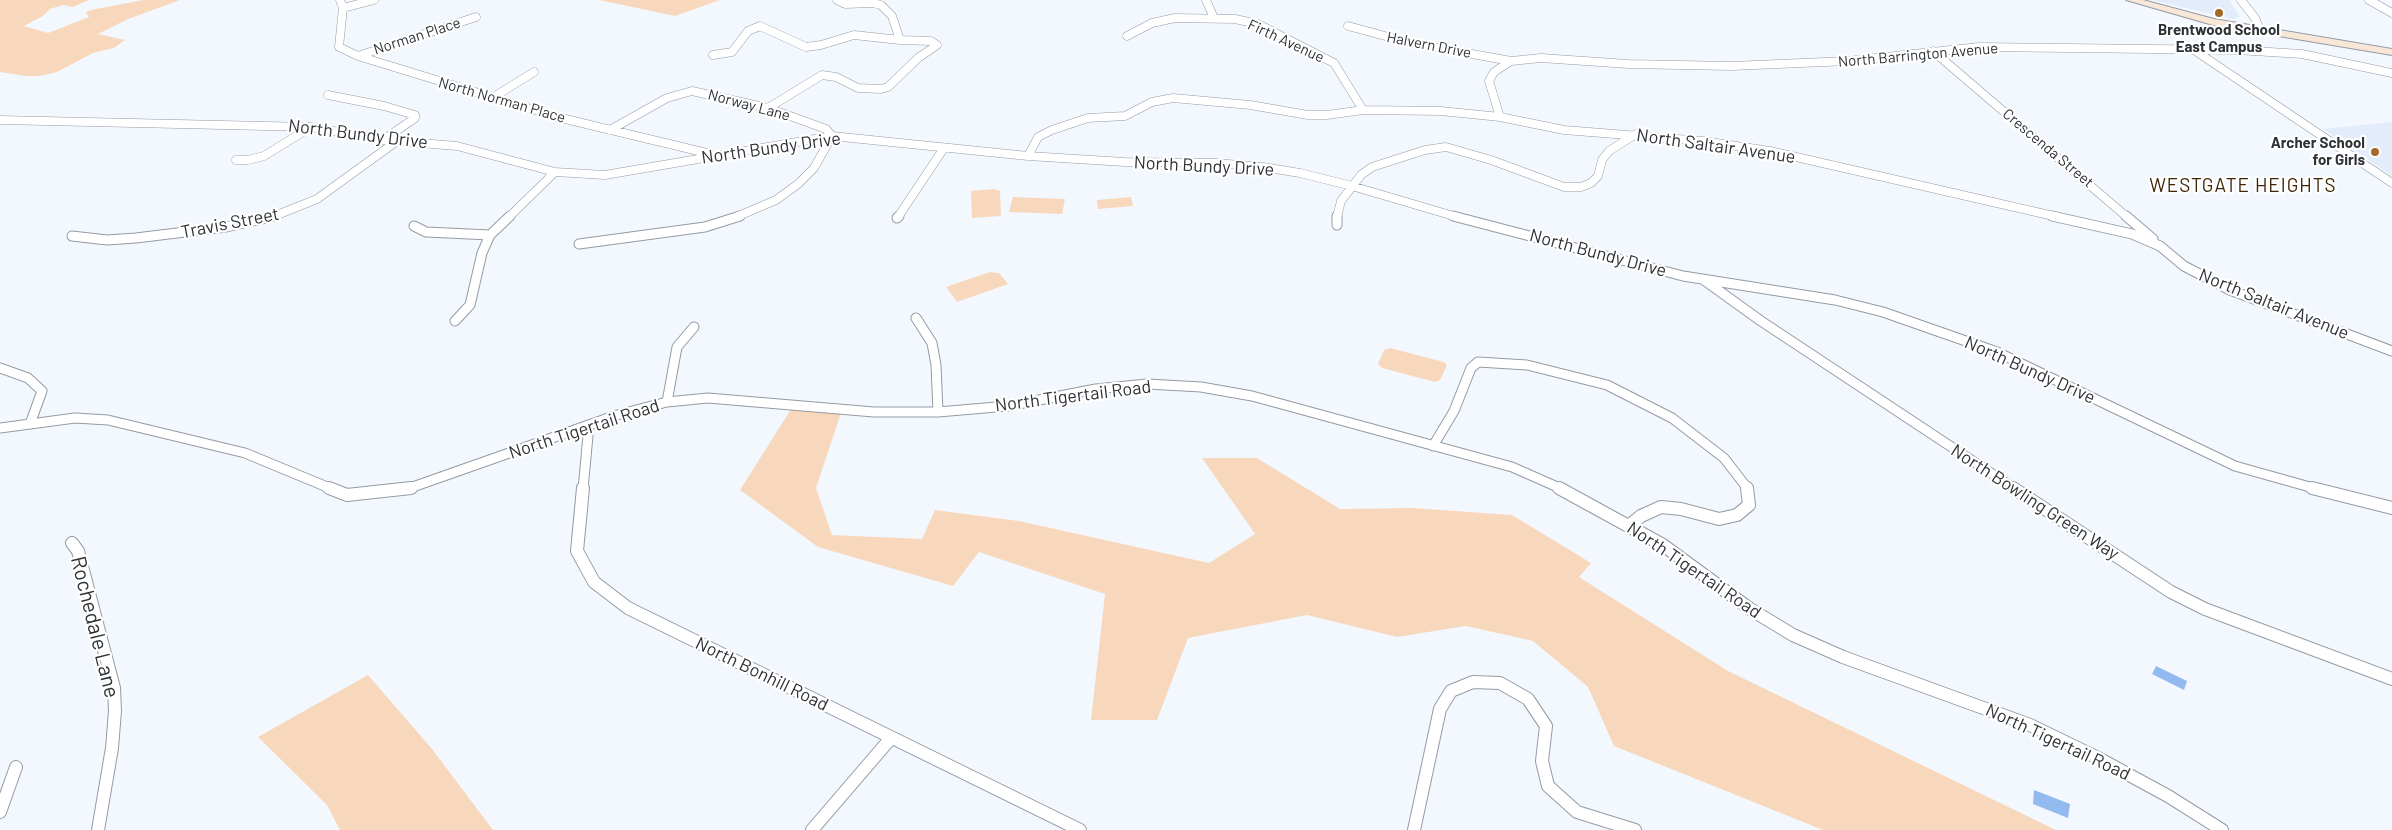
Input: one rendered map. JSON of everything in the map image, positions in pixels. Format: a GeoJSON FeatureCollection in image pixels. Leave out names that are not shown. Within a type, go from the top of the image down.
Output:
{"type":"FeatureCollection","features":[{"type":"Feature","properties":{"kind":"main road"},"geometry":{"type":"LineString","coordinates":[[2131,0],[2190,17],[2392,52]]}},
{"type":"Feature","properties":{"kind":"street"},"geometry":{"type":"LineString","coordinates":[[342,4],[374,0]]}},
{"type":"Feature","properties":{"kind":"street"},"geometry":{"type":"LineString","coordinates":[[837,0],[845,4],[872,3],[880,5],[892,16],[900,40]]}},
{"type":"Feature","properties":{"kind":"street"},"geometry":{"type":"LineString","coordinates":[[1206,0],[1214,18]]}},
{"type":"Feature","properties":{"kind":"street"},"geometry":{"type":"LineString","coordinates":[[2242,0],[2255,18],[2260,30]]}},
{"type":"Feature","properties":{"kind":"street"},"geometry":{"type":"LineString","coordinates":[[2369,0],[2392,13]]}},
{"type":"Feature","properties":{"kind":"street","name":"North Norman Place"},"geometry":{"type":"LineString","coordinates":[[342,4],[339,47],[358,56],[492,98],[610,130],[714,155]]}},
{"type":"Feature","properties":{"kind":"street","name":"Norman Place"},"geometry":{"type":"LineString","coordinates":[[358,56],[476,17]]}},
{"type":"Feature","properties":{"kind":"street","name":"Firth Avenue"},"geometry":{"type":"LineString","coordinates":[[1127,36],[1140,28],[1167,19],[1235,19],[1258,24],[1281,38],[1324,56],[1341,71],[1363,110]]}},
{"type":"Feature","properties":{"kind":"street"},"geometry":{"type":"LineString","coordinates":[[713,55],[732,52],[737,48],[748,31],[760,26],[806,47],[821,45],[854,35],[900,40],[926,40],[937,45],[918,58],[888,87],[872,90],[858,88],[836,77],[822,75],[809,80],[768,108]]}},
{"type":"Feature","properties":{"kind":"street","name":"Halvern Drive"},"geometry":{"type":"LineString","coordinates":[[1348,26],[1411,43],[1511,61]]}},
{"type":"Feature","properties":{"kind":"street","name":"North Barrington Avenue"},"geometry":{"type":"LineString","coordinates":[[1511,61],[1540,58],[1670,66],[1781,65],[1848,61],[1979,47],[2297,53],[2392,73]]}},
{"type":"Feature","properties":{"kind":"street"},"geometry":{"type":"LineString","coordinates":[[2193,50],[2392,183]]}},
{"type":"Feature","properties":{"kind":"street","name":"Crescenda Street"},"geometry":{"type":"LineString","coordinates":[[1933,51],[2122,211],[2160,246]]}},
{"type":"Feature","properties":{"kind":"street"},"geometry":{"type":"LineString","coordinates":[[1500,117],[1489,81],[1499,66],[1511,61]]}},
{"type":"Feature","properties":{"kind":"street"},"geometry":{"type":"LineString","coordinates":[[492,98],[534,72]]}},
{"type":"Feature","properties":{"kind":"street","name":"Norway Lane"},"geometry":{"type":"LineString","coordinates":[[610,130],[667,98],[692,91],[768,108],[826,129],[832,136]]}},
{"type":"Feature","properties":{"kind":"street"},"geometry":{"type":"LineString","coordinates":[[328,95],[384,106],[415,115],[415,118],[383,140]]}},
{"type":"Feature","properties":{"kind":"street","name":"North Saltair Avenue"},"geometry":{"type":"LineString","coordinates":[[1028,156],[1038,137],[1052,130],[1088,118],[1125,116],[1161,99],[1250,105],[1308,115],[1327,115],[1363,110],[1441,110],[1500,117],[1564,130],[1636,134],[1703,141],[1790,155],[2141,237],[2160,246],[2184,266],[2221,286],[2392,351]]}},
{"type":"Feature","properties":{"kind":"street","name":"North Bundy Drive"},"geometry":{"type":"LineString","coordinates":[[0,120],[311,127],[383,140],[457,146],[555,172],[605,175],[655,168],[714,155],[832,136],[1028,156],[1263,167],[1300,173],[1683,276],[1770,288],[1836,300],[1883,312],[1998,352],[2234,466],[2392,508]]}},
{"type":"Feature","properties":{"kind":"street"},"geometry":{"type":"LineString","coordinates":[[236,160],[248,160],[264,156],[311,127]]}},
{"type":"Feature","properties":{"kind":"street"},"geometry":{"type":"LineString","coordinates":[[1337,225],[1337,213],[1341,201],[1361,175],[1372,167],[1425,150],[1446,148],[1491,160],[1564,187],[1580,186],[1591,183],[1598,176],[1602,160],[1609,152],[1636,134]]}},
{"type":"Feature","properties":{"kind":"street"},"geometry":{"type":"LineString","coordinates":[[579,244],[705,227],[752,212],[776,200],[798,184],[814,168],[832,136]]}},
{"type":"Feature","properties":{"kind":"street","name":"Travis Street"},"geometry":{"type":"LineString","coordinates":[[72,236],[107,240],[136,238],[226,227],[272,217],[317,199],[396,141]]}},
{"type":"Feature","properties":{"kind":"street"},"geometry":{"type":"LineString","coordinates":[[897,218],[944,148]]}},
{"type":"Feature","properties":{"kind":"street"},"geometry":{"type":"LineString","coordinates":[[455,321],[470,305],[482,253],[490,235],[555,172]]}},
{"type":"Feature","properties":{"kind":"street"},"geometry":{"type":"LineString","coordinates":[[414,226],[426,232],[490,235]]}},
{"type":"Feature","properties":{"kind":"street","name":"North Bowling Green Way"},"geometry":{"type":"LineString","coordinates":[[1702,279],[1761,321],[2171,592],[2205,609],[2392,679]]}},
{"type":"Feature","properties":{"kind":"street"},"geometry":{"type":"LineString","coordinates":[[916,318],[932,343],[936,365],[938,412]]}},
{"type":"Feature","properties":{"kind":"street"},"geometry":{"type":"LineString","coordinates":[[666,402],[677,347],[694,328]]}},
{"type":"Feature","properties":{"kind":"street"},"geometry":{"type":"LineString","coordinates":[[1433,446],[1454,411],[1470,368],[1478,362],[1527,365],[1607,385],[1637,398],[1672,418],[1704,441],[1724,458],[1750,490],[1749,504],[1737,515],[1719,519],[1682,509],[1661,507],[1641,516],[1630,525]]}},
{"type":"Feature","properties":{"kind":"street"},"geometry":{"type":"LineString","coordinates":[[0,368],[28,378],[42,391],[30,424]]}},
{"type":"Feature","properties":{"kind":"street","name":"North Tigertail Road"},"geometry":{"type":"LineString","coordinates":[[0,428],[75,418],[108,420],[244,453],[346,495],[407,489],[589,425],[666,402],[708,398],[874,412],[938,412],[1008,406],[1096,389],[1147,384],[1192,387],[1252,396],[1512,467],[1571,493],[1663,545],[1750,610],[1792,635],[1843,657],[2030,725],[2159,791],[2222,830]]}},
{"type":"Feature","properties":{"kind":"street","name":"North Bonhill Road"},"geometry":{"type":"LineString","coordinates":[[589,425],[577,551],[594,582],[628,608],[1080,830]]}},
{"type":"Feature","properties":{"kind":"street","name":"Rochedale Lane"},"geometry":{"type":"LineString","coordinates":[[72,543],[78,551],[114,688],[115,711],[112,748],[98,830]]}},
{"type":"Feature","properties":{"kind":"street"},"geometry":{"type":"LineString","coordinates":[[1414,830],[1440,709],[1451,691],[1473,682],[1500,683],[1528,699],[1546,726],[1542,761],[1548,786],[1577,812],[1635,830]]}},
{"type":"Feature","properties":{"kind":"street"},"geometry":{"type":"LineString","coordinates":[[812,830],[891,738]]}},
{"type":"Feature","properties":{"kind":"street"},"geometry":{"type":"LineString","coordinates":[[0,812],[16,767]]}},
{"type":"Feature","properties":{"kind":"shaded area"},"geometry":{"type":"Polygon","coordinates":[[[0,0],[89,0],[73,7],[63,5],[50,9],[43,16],[24,26],[48,33],[89,17],[86,12],[91,10],[143,0],[180,0],[128,19],[98,34],[125,40],[114,48],[93,53],[57,72],[40,76],[25,76],[0,72],[0,0]]]}},
{"type":"Feature","properties":{"kind":"shaded area"},"geometry":{"type":"Polygon","coordinates":[[[599,0],[720,0],[675,16],[599,0]]]}},
{"type":"Feature","properties":{"kind":"shaded area","name":"Brentwood School East Campus"},"geometry":{"type":"Polygon","coordinates":[[[2152,0],[2229,0],[2240,17],[2232,19],[2152,0]]]}},
{"type":"Feature","properties":{"kind":"shaded area","name":"Archer School for Girls"},"geometry":{"type":"Polygon","coordinates":[[[2392,122],[2392,176],[2323,129],[2392,122]]]}},
{"type":"Feature","properties":{"kind":"shaded area"},"geometry":{"type":"Polygon","coordinates":[[[994,189],[1000,191],[1001,216],[972,218],[971,191],[994,189]]]}},
{"type":"Feature","properties":{"kind":"shaded area"},"geometry":{"type":"Polygon","coordinates":[[[1013,197],[1065,199],[1062,214],[1009,212],[1013,197]]]}},
{"type":"Feature","properties":{"kind":"shaded area"},"geometry":{"type":"Polygon","coordinates":[[[1131,197],[1133,206],[1098,209],[1097,200],[1131,197]]]}},
{"type":"Feature","properties":{"kind":"shaded area"},"geometry":{"type":"Polygon","coordinates":[[[990,272],[999,273],[1008,284],[957,302],[946,287],[990,272]]]}},
{"type":"Feature","properties":{"kind":"shaded area"},"geometry":{"type":"Polygon","coordinates":[[[1390,348],[1444,362],[1447,365],[1440,380],[1435,382],[1382,368],[1378,364],[1384,350],[1390,348]]]}},
{"type":"Feature","properties":{"kind":"shaded area"},"geometry":{"type":"Polygon","coordinates":[[[793,406],[842,410],[816,488],[832,535],[922,539],[935,510],[1019,521],[1209,563],[1255,534],[1202,458],[1257,458],[1340,509],[1412,508],[1512,515],[1591,563],[1579,577],[1728,671],[2056,830],[1823,830],[1614,746],[1588,687],[1533,641],[1466,626],[1397,637],[1307,615],[1188,638],[1157,720],[1091,720],[1105,594],[979,552],[953,586],[818,547],[740,490],[793,406]]]}},
{"type":"Feature","properties":{"kind":"shaded area"},"geometry":{"type":"Polygon","coordinates":[[[368,675],[432,749],[493,830],[340,830],[327,805],[258,737],[368,675]]]}},
{"type":"Feature","properties":{"kind":"water"},"geometry":{"type":"Polygon","coordinates":[[[2156,666],[2187,681],[2184,690],[2152,674],[2156,666]]]}},
{"type":"Feature","properties":{"kind":"water"},"geometry":{"type":"Polygon","coordinates":[[[2034,790],[2070,804],[2068,818],[2033,804],[2034,790]]]}},
{"type":"Feature","properties":{"kind":"place","name":"Brentwood School East Campus"},"geometry":{"type":"Point","coordinates":[2219,13]}},
{"type":"Feature","properties":{"kind":"place","name":"Archer School for Girls"},"geometry":{"type":"Point","coordinates":[2375,152]}},
{"type":"Feature","properties":{"kind":"district","name":"WESTGATE HEIGHTS"},"geometry":{"type":"Point","coordinates":[2243,186]}}]}
